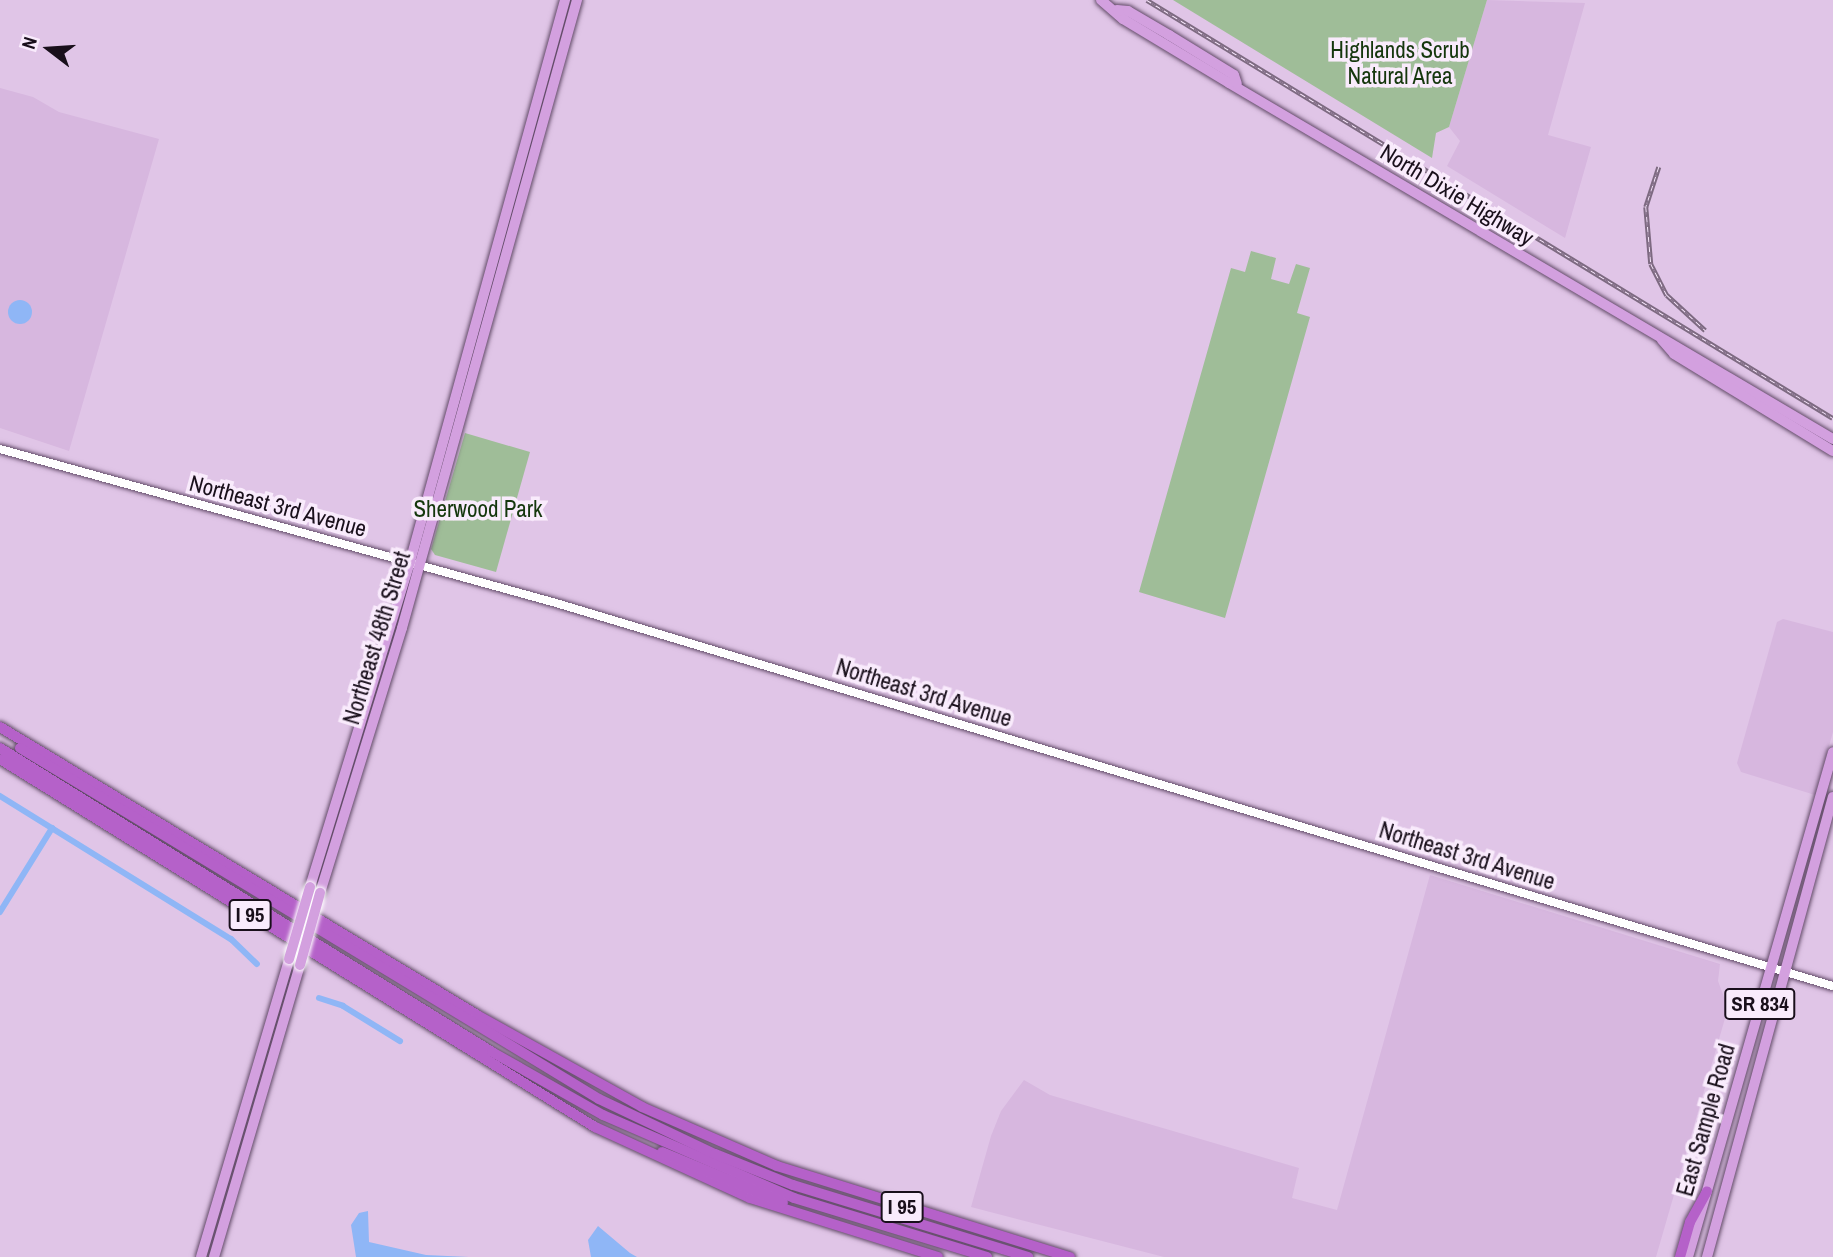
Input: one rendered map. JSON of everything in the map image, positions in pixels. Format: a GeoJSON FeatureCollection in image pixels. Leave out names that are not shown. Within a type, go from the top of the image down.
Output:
{"type":"FeatureCollection","features":[{"type":"Feature","properties":{"kind":"highway","name":"I 95"},"geometry":{"type":"LineString","coordinates":[[0,727],[566,1067],[737,1150],[848,1190],[1070,1257]]}},
{"type":"Feature","properties":{"kind":"highway"},"geometry":{"type":"LineString","coordinates":[[0,736],[543,1068],[676,1137],[813,1192],[1028,1257]]}},
{"type":"Feature","properties":{"kind":"highway"},"geometry":{"type":"LineString","coordinates":[[0,748],[603,1115],[794,1198],[987,1257]]}},
{"type":"Feature","properties":{"kind":"highway","name":"I 95"},"geometry":{"type":"LineString","coordinates":[[0,760],[500,1071],[595,1127],[691,1173],[800,1215],[938,1257]]}},
{"type":"Feature","properties":{"kind":"highway"},"geometry":{"type":"LineString","coordinates":[[500,1071],[526,1079],[637,1140],[743,1187],[965,1257]]}},
{"type":"Feature","properties":{"kind":"highway"},"geometry":{"type":"LineString","coordinates":[[737,1150],[813,1192]]}},
{"type":"Feature","properties":{"kind":"highway"},"geometry":{"type":"LineString","coordinates":[[1680,1257],[1690,1222],[1707,1191]]}},
{"type":"Feature","properties":{"kind":"main road","name":"Northeast 48th Street"},"geometry":{"type":"LineString","coordinates":[[236,1164],[300,965],[415,563],[445,434],[565,0]]}},
{"type":"Feature","properties":{"kind":"main road","name":"Northeast 48th Street"},"geometry":{"type":"LineString","coordinates":[[236,1164],[310,887],[450,462],[578,0]]}},
{"type":"Feature","properties":{"kind":"main road","name":"North Dixie Highway"},"geometry":{"type":"LineString","coordinates":[[1101,0],[1117,10],[1123,19],[1237,83],[1833,439]]}},
{"type":"Feature","properties":{"kind":"main road","name":"North Dixie Highway"},"geometry":{"type":"LineString","coordinates":[[1660,337],[1674,354],[1833,450]]}},
{"type":"Feature","properties":{"kind":"main road"},"geometry":{"type":"LineString","coordinates":[[445,434],[450,462]]}},
{"type":"Feature","properties":{"kind":"main road","name":"East Sample Road"},"geometry":{"type":"LineString","coordinates":[[1688,1257],[1833,752]]}},
{"type":"Feature","properties":{"kind":"main road","name":"East Sample Road"},"geometry":{"type":"LineString","coordinates":[[1707,1257],[1783,971],[1833,797]]}},
{"type":"Feature","properties":{"kind":"main road"},"geometry":{"type":"LineString","coordinates":[[201,1257],[236,1164]]}},
{"type":"Feature","properties":{"kind":"main road"},"geometry":{"type":"LineString","coordinates":[[214,1257],[236,1164]]}},
{"type":"Feature","properties":{"kind":"street","name":"Northeast 3rd Avenue"},"geometry":{"type":"LineString","coordinates":[[0,449],[415,563],[1833,986]]}},
{"type":"Feature","properties":{"kind":"shaded area"},"geometry":{"type":"Polygon","coordinates":[[[1487,0],[1585,3],[1548,135],[1591,147],[1565,238],[1447,166],[1460,141],[1449,127],[1487,0]]]}},
{"type":"Feature","properties":{"kind":"shaded area"},"geometry":{"type":"Polygon","coordinates":[[[0,88],[33,97],[59,112],[159,139],[69,451],[0,428],[0,88]]]}},
{"type":"Feature","properties":{"kind":"shaded area"},"geometry":{"type":"Polygon","coordinates":[[[1783,619],[1833,632],[1833,732],[1815,795],[1741,772],[1737,763],[1777,622],[1783,619]]]}},
{"type":"Feature","properties":{"kind":"shaded area"},"geometry":{"type":"Polygon","coordinates":[[[1430,875],[1720,964],[1718,981],[1728,1008],[1656,1257],[1164,1257],[971,1207],[1001,1111],[1024,1080],[1050,1095],[1299,1168],[1292,1198],[1337,1210],[1430,875]]]}},
{"type":"Feature","properties":{"kind":"green space","name":"Highlands Scrub Natural Area"},"geometry":{"type":"Polygon","coordinates":[[[1173,0],[1487,0],[1449,127],[1436,133],[1432,158],[1173,0]]]}},
{"type":"Feature","properties":{"kind":"green space"},"geometry":{"type":"Polygon","coordinates":[[[1251,251],[1276,258],[1271,279],[1289,284],[1296,264],[1310,268],[1297,313],[1310,317],[1225,618],[1139,592],[1231,268],[1245,272],[1251,251]]]}},
{"type":"Feature","properties":{"kind":"green space","name":"Sherwood Park"},"geometry":{"type":"Polygon","coordinates":[[[465,433],[530,452],[496,572],[435,555],[431,549],[465,433]]]}},
{"type":"Feature","properties":{"kind":"water"},"geometry":{"type":"Polygon","coordinates":[[[20,300],[31,307],[32,312],[25,323],[20,324],[9,317],[8,312],[15,301],[20,300]]]}},
{"type":"Feature","properties":{"kind":"water"},"geometry":{"type":"Polygon","coordinates":[[[368,1211],[369,1242],[426,1255],[469,1257],[356,1257],[351,1225],[359,1213],[368,1211]]]}},
{"type":"Feature","properties":{"kind":"water"},"geometry":{"type":"Polygon","coordinates":[[[598,1226],[637,1257],[591,1257],[588,1240],[598,1226]]]}},
{"type":"Feature","properties":{"kind":"waterway"},"geometry":{"type":"LineString","coordinates":[[0,796],[231,939],[257,964]]}},
{"type":"Feature","properties":{"kind":"waterway"},"geometry":{"type":"LineString","coordinates":[[0,912],[52,828]]}},
{"type":"Feature","properties":{"kind":"waterway"},"geometry":{"type":"LineString","coordinates":[[319,998],[343,1006],[400,1041]]}},
{"type":"Feature","properties":{"kind":"railway"},"geometry":{"type":"LineString","coordinates":[[1147,0],[1833,418]]}},
{"type":"Feature","properties":{"kind":"railway"},"geometry":{"type":"LineString","coordinates":[[1659,167],[1646,207],[1651,264],[1667,295],[1705,330]]}}]}
